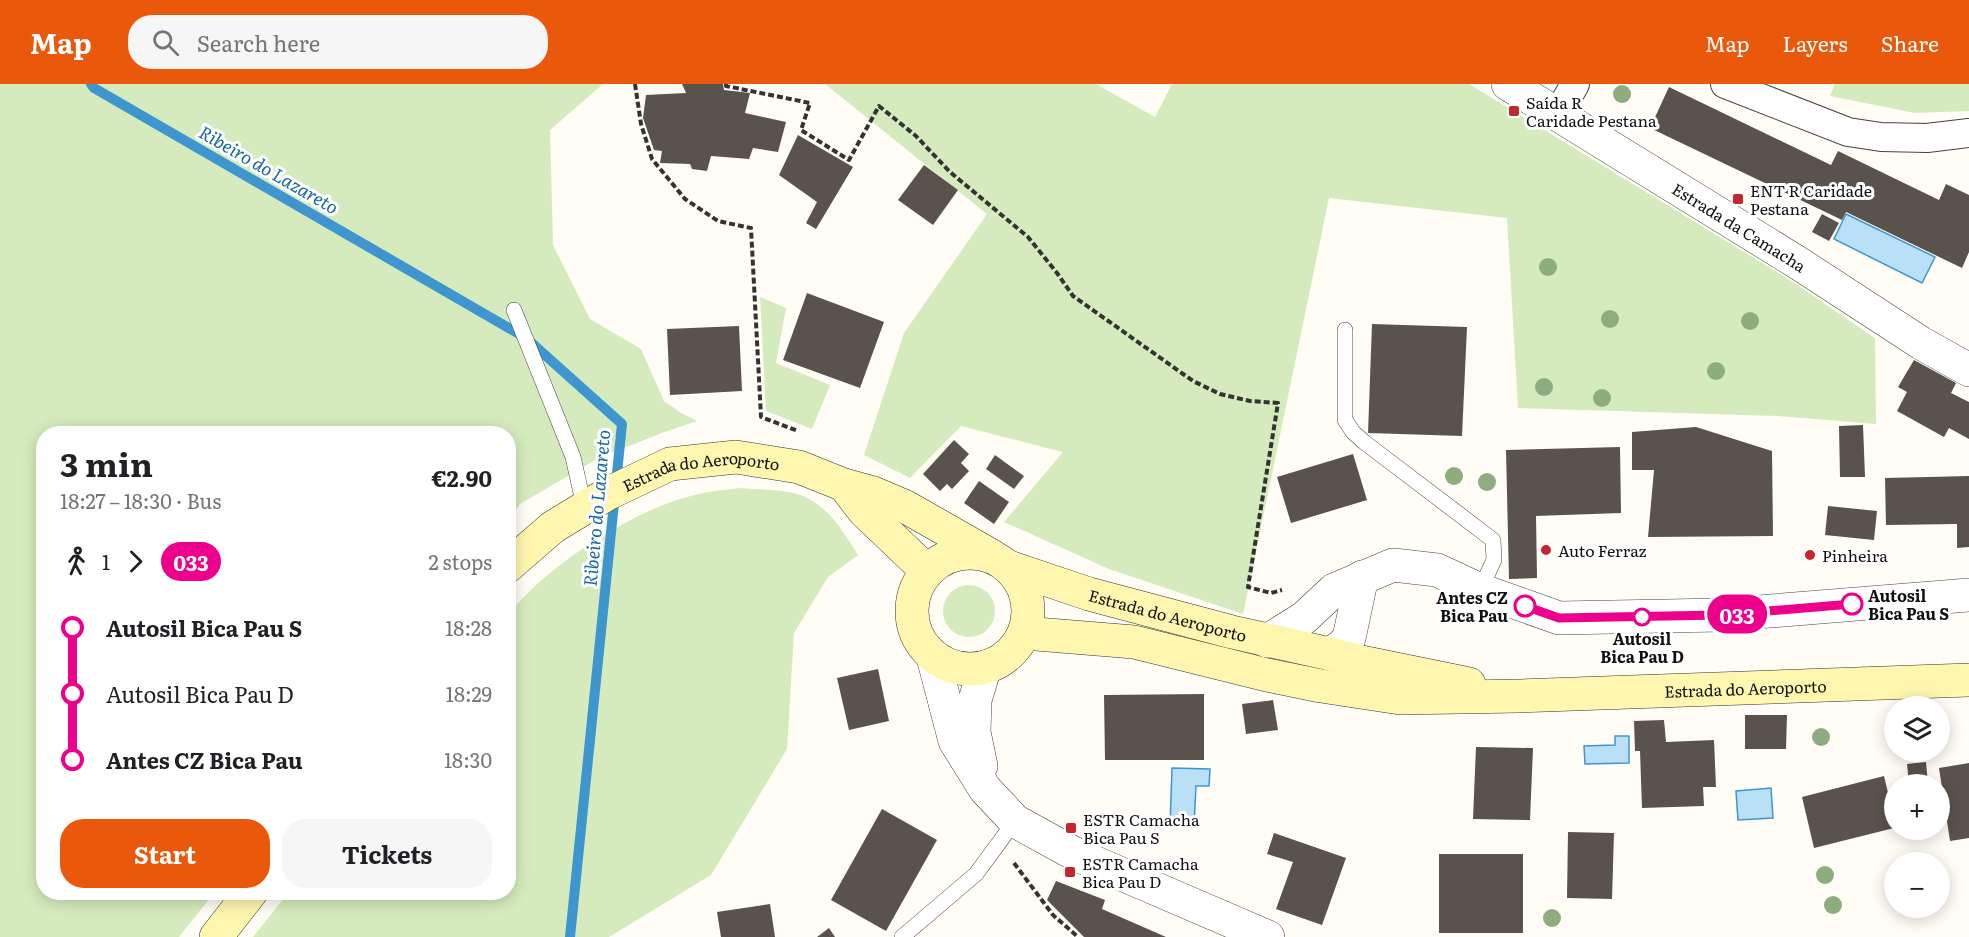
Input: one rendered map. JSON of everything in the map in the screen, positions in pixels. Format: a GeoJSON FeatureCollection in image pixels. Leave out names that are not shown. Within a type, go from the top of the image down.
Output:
{"type":"FeatureCollection","features":[{"type":"Feature","properties":{"kind":"main road","name":"Estrada do Aeroporto"},"geometry":{"type":"LineString","coordinates":[[516,559],[553,527],[597,500],[670,464],[736,457],[799,467],[844,485],[873,493],[906,507],[1000,562],[1089,594],[1267,641],[1520,696]]}},
{"type":"Feature","properties":{"kind":"main road"},"geometry":{"type":"LineString","coordinates":[[844,485],[864,511],[926,570]]}},
{"type":"Feature","properties":{"kind":"main road"},"geometry":{"type":"LineString","coordinates":[[972,552],[1000,562],[1022,583],[1027,599],[1028,616],[1024,633],[1015,648],[1001,660],[985,667],[968,669],[951,666],[933,657],[921,643],[913,623],[913,602],[926,570],[952,555],[972,552]]}},
{"type":"Feature","properties":{"kind":"main road","name":"Estrada do Aeroporto"},"geometry":{"type":"LineString","coordinates":[[1024,633],[1134,642],[1267,675],[1400,698],[1969,680]]}},
{"type":"Feature","properties":{"kind":"main road"},"geometry":{"type":"LineString","coordinates":[[1267,675],[1330,654]]}},
{"type":"Feature","properties":{"kind":"main road"},"geometry":{"type":"LineString","coordinates":[[216,937],[245,900]]}},
{"type":"Feature","properties":{"kind":"street","name":"Estrada da Camacha"},"geometry":{"type":"LineString","coordinates":[[1508,84],[1785,255],[1921,343],[1969,370]]}},
{"type":"Feature","properties":{"kind":"street"},"geometry":{"type":"LineString","coordinates":[[1558,114],[1575,84]]}},
{"type":"Feature","properties":{"kind":"street"},"geometry":{"type":"LineString","coordinates":[[1725,84],[1848,132],[1881,137],[1927,138],[1969,133]]}},
{"type":"Feature","properties":{"kind":"street"},"geometry":{"type":"LineString","coordinates":[[1267,641],[1304,618],[1334,590],[1393,565],[1437,570],[1480,590],[1559,618],[1720,615],[1969,596]]}},
{"type":"Feature","properties":{"kind":"street"},"geometry":{"type":"LineString","coordinates":[[1330,654],[1348,638],[1362,577]]}},
{"type":"Feature","properties":{"kind":"street"},"geometry":{"type":"LineString","coordinates":[[933,657],[955,741],[985,789],[1015,821],[1075,854],[1268,937]]}},
{"type":"Feature","properties":{"kind":"street"},"geometry":{"type":"LineString","coordinates":[[985,667],[975,700],[974,732],[985,789]]}},
{"type":"Feature","properties":{"kind":"lane"},"geometry":{"type":"LineString","coordinates":[[514,310],[573,457],[597,500]]}},
{"type":"Feature","properties":{"kind":"lane"},"geometry":{"type":"LineString","coordinates":[[1346,330],[1345,420],[1364,442],[1493,540],[1494,560],[1480,590]]}},
{"type":"Feature","properties":{"kind":"lane"},"geometry":{"type":"LineString","coordinates":[[902,937],[976,874],[1015,821]]}},
{"type":"Feature","properties":{"kind":"path"},"geometry":{"type":"LineString","coordinates":[[635,84],[641,124],[652,159],[685,200],[718,221],[751,228],[761,417]]}},
{"type":"Feature","properties":{"kind":"path"},"geometry":{"type":"LineString","coordinates":[[726,84],[726,86],[810,103],[801,130],[849,160],[879,106],[916,136],[950,172],[1028,237],[1058,273],[1073,296],[1193,381],[1220,394],[1250,401],[1278,403],[1248,587],[1271,594],[1290,588]]}},
{"type":"Feature","properties":{"kind":"path"},"geometry":{"type":"LineString","coordinates":[[1022,873],[1053,915],[1078,937]]}},
{"type":"Feature","properties":{"kind":"green space"},"geometry":{"type":"Polygon","coordinates":[[[0,84],[603,84],[550,130],[553,245],[590,319],[641,349],[664,401],[697,421],[597,459],[520,504],[516,509],[516,426],[36,426],[36,900],[208,900],[179,937],[0,937],[0,84]]]}},
{"type":"Feature","properties":{"kind":"green space"},"geometry":{"type":"Polygon","coordinates":[[[825,84],[1096,84],[1155,117],[1172,84],[1469,84],[1790,280],[1875,338],[1876,424],[1778,416],[1518,408],[1507,218],[1329,198],[1243,614],[1109,569],[1004,522],[1063,452],[961,426],[910,478],[864,455],[904,333],[987,214],[825,84]]]}},
{"type":"Feature","properties":{"kind":"green space"},"geometry":{"type":"Polygon","coordinates":[[[1835,84],[1969,84],[1969,111],[1915,113],[1830,96],[1835,84]]]}},
{"type":"Feature","properties":{"kind":"green space"},"geometry":{"type":"Polygon","coordinates":[[[760,297],[786,308],[776,363],[830,385],[812,429],[766,411],[760,297]]]}},
{"type":"Feature","properties":{"kind":"green space"},"geometry":{"type":"Polygon","coordinates":[[[740,488],[784,491],[808,498],[833,518],[858,555],[828,577],[794,633],[787,749],[711,875],[609,937],[253,937],[282,900],[516,900],[516,606],[545,577],[594,541],[646,512],[672,502],[740,488]]]}},
{"type":"Feature","properties":{"kind":"green space"},"geometry":{"type":"Polygon","coordinates":[[[964,585],[974,585],[988,592],[995,611],[988,630],[974,637],[964,637],[954,633],[947,626],[943,616],[943,606],[947,596],[954,589],[964,585]]]}},
{"type":"Feature","properties":{"kind":"water"},"geometry":{"type":"Polygon","coordinates":[[[1846,214],[1935,257],[1922,283],[1834,239],[1846,214]]]}},
{"type":"Feature","properties":{"kind":"water"},"geometry":{"type":"Polygon","coordinates":[[[1615,736],[1629,736],[1629,763],[1585,764],[1584,746],[1615,745],[1615,736]]]}},
{"type":"Feature","properties":{"kind":"water"},"geometry":{"type":"Polygon","coordinates":[[[1172,768],[1210,769],[1209,786],[1196,786],[1194,826],[1170,826],[1172,768]]]}},
{"type":"Feature","properties":{"kind":"water"},"geometry":{"type":"Polygon","coordinates":[[[1771,788],[1773,818],[1738,820],[1736,791],[1771,788]]]}},
{"type":"Feature","properties":{"kind":"building"},"geometry":{"type":"Polygon","coordinates":[[[682,84],[723,84],[724,90],[750,93],[745,113],[786,122],[778,152],[753,148],[749,159],[711,156],[707,171],[692,169],[690,164],[660,163],[662,151],[654,150],[643,118],[646,95],[686,93],[682,84]]]}},
{"type":"Feature","properties":{"kind":"building"},"geometry":{"type":"Polygon","coordinates":[[[1669,87],[1831,165],[1838,151],[1939,200],[1946,184],[1969,195],[1969,252],[1962,268],[1846,212],[1842,220],[1650,128],[1669,87]]]}},
{"type":"Feature","properties":{"kind":"building"},"geometry":{"type":"Polygon","coordinates":[[[798,135],[853,167],[816,229],[806,223],[817,202],[779,175],[798,135]]]}},
{"type":"Feature","properties":{"kind":"building"},"geometry":{"type":"Polygon","coordinates":[[[924,165],[958,190],[933,225],[898,200],[924,165]]]}},
{"type":"Feature","properties":{"kind":"building"},"geometry":{"type":"Polygon","coordinates":[[[1822,214],[1839,223],[1829,241],[1812,232],[1822,214]]]}},
{"type":"Feature","properties":{"kind":"building"},"geometry":{"type":"Polygon","coordinates":[[[807,293],[884,322],[860,388],[783,360],[807,293]]]}},
{"type":"Feature","properties":{"kind":"building"},"geometry":{"type":"Polygon","coordinates":[[[1372,324],[1467,327],[1462,436],[1368,433],[1372,324]]]}},
{"type":"Feature","properties":{"kind":"building"},"geometry":{"type":"Polygon","coordinates":[[[739,326],[742,391],[670,395],[667,329],[739,326]]]}},
{"type":"Feature","properties":{"kind":"building"},"geometry":{"type":"Polygon","coordinates":[[[1914,360],[1956,383],[1951,393],[1969,402],[1969,439],[1949,428],[1944,437],[1897,411],[1907,392],[1898,387],[1914,360]]]}},
{"type":"Feature","properties":{"kind":"building"},"geometry":{"type":"Polygon","coordinates":[[[1863,425],[1865,477],[1840,477],[1839,426],[1863,425]]]}},
{"type":"Feature","properties":{"kind":"building"},"geometry":{"type":"Polygon","coordinates":[[[1696,427],[1772,451],[1773,536],[1648,537],[1654,470],[1632,470],[1632,432],[1696,427]]]}},
{"type":"Feature","properties":{"kind":"building"},"geometry":{"type":"Polygon","coordinates":[[[954,440],[969,454],[961,463],[969,471],[952,489],[947,484],[940,491],[923,474],[954,440]]]}},
{"type":"Feature","properties":{"kind":"building"},"geometry":{"type":"Polygon","coordinates":[[[1620,447],[1621,513],[1536,516],[1537,578],[1509,579],[1506,450],[1620,447]]]}},
{"type":"Feature","properties":{"kind":"building"},"geometry":{"type":"Polygon","coordinates":[[[1353,454],[1367,500],[1291,523],[1277,477],[1353,454]]]}},
{"type":"Feature","properties":{"kind":"building"},"geometry":{"type":"Polygon","coordinates":[[[995,455],[1024,476],[1014,489],[986,469],[995,455]]]}},
{"type":"Feature","properties":{"kind":"building"},"geometry":{"type":"Polygon","coordinates":[[[1969,476],[1969,547],[1957,548],[1957,524],[1886,525],[1885,478],[1969,476]]]}},
{"type":"Feature","properties":{"kind":"building"},"geometry":{"type":"Polygon","coordinates":[[[979,481],[1009,502],[994,524],[964,503],[979,481]]]}},
{"type":"Feature","properties":{"kind":"building"},"geometry":{"type":"Polygon","coordinates":[[[1828,506],[1877,511],[1874,540],[1825,535],[1828,506]]]}},
{"type":"Feature","properties":{"kind":"building"},"geometry":{"type":"Polygon","coordinates":[[[878,669],[889,721],[849,730],[837,678],[878,669]]]}},
{"type":"Feature","properties":{"kind":"building"},"geometry":{"type":"Polygon","coordinates":[[[1204,694],[1204,760],[1105,760],[1104,695],[1204,694]]]}},
{"type":"Feature","properties":{"kind":"building"},"geometry":{"type":"Polygon","coordinates":[[[1273,700],[1278,730],[1246,734],[1242,704],[1273,700]]]}},
{"type":"Feature","properties":{"kind":"building"},"geometry":{"type":"Polygon","coordinates":[[[1745,715],[1787,715],[1786,749],[1745,749],[1745,715]]]}},
{"type":"Feature","properties":{"kind":"building"},"geometry":{"type":"Polygon","coordinates":[[[1664,720],[1666,742],[1714,740],[1716,787],[1703,787],[1704,806],[1642,808],[1640,751],[1635,751],[1634,721],[1664,720]]]}},
{"type":"Feature","properties":{"kind":"building"},"geometry":{"type":"Polygon","coordinates":[[[1476,747],[1533,748],[1530,820],[1473,819],[1476,747]]]}},
{"type":"Feature","properties":{"kind":"building"},"geometry":{"type":"Polygon","coordinates":[[[1926,762],[1927,774],[1908,774],[1907,764],[1926,762]]]}},
{"type":"Feature","properties":{"kind":"building"},"geometry":{"type":"Polygon","coordinates":[[[1969,763],[1969,838],[1950,841],[1950,774],[1940,774],[1939,768],[1969,763]]]}},
{"type":"Feature","properties":{"kind":"building"},"geometry":{"type":"Polygon","coordinates":[[[1884,776],[1884,830],[1814,848],[1802,797],[1884,776]]]}},
{"type":"Feature","properties":{"kind":"building"},"geometry":{"type":"Polygon","coordinates":[[[882,809],[937,840],[886,931],[831,900],[882,809]]]}},
{"type":"Feature","properties":{"kind":"building"},"geometry":{"type":"Polygon","coordinates":[[[1568,832],[1614,833],[1612,899],[1567,898],[1568,832]]]}},
{"type":"Feature","properties":{"kind":"building"},"geometry":{"type":"Polygon","coordinates":[[[1274,833],[1346,858],[1322,925],[1276,909],[1293,862],[1267,854],[1274,833]]]}},
{"type":"Feature","properties":{"kind":"building"},"geometry":{"type":"Polygon","coordinates":[[[1439,854],[1523,854],[1523,933],[1439,933],[1439,854]]]}},
{"type":"Feature","properties":{"kind":"building"},"geometry":{"type":"Polygon","coordinates":[[[1056,881],[1105,900],[1102,909],[1166,937],[1084,937],[1047,900],[1056,881]]]}},
{"type":"Feature","properties":{"kind":"building"},"geometry":{"type":"Polygon","coordinates":[[[770,904],[775,937],[721,937],[717,912],[770,904]]]}},
{"type":"Feature","properties":{"kind":"building"},"geometry":{"type":"Polygon","coordinates":[[[829,928],[835,937],[817,937],[829,928]]]}},
{"type":"Feature","properties":{"kind":"waterway","name":"Ribeiro do Lazareto"},"geometry":{"type":"LineString","coordinates":[[91,84],[94,88],[526,338],[622,424],[570,937]]}},
{"type":"Feature","properties":{"kind":"bus line","name":"033"},"geometry":{"type":"LineString","coordinates":[[1525,606],[1559,618],[1720,615],[1852,604]]}},
{"type":"Feature","properties":{"kind":"place","name":"Saída R Caridade Pestana"},"geometry":{"type":"Point","coordinates":[1514,111]}},
{"type":"Feature","properties":{"kind":"place","name":"ENT R Caridade Pestana"},"geometry":{"type":"Point","coordinates":[1738,199]}},
{"type":"Feature","properties":{"kind":"place","name":"Auto Ferraz"},"geometry":{"type":"Point","coordinates":[1546,550]}},
{"type":"Feature","properties":{"kind":"place","name":"Pinheira"},"geometry":{"type":"Point","coordinates":[1810,555]}},
{"type":"Feature","properties":{"kind":"place","name":"Autosil Bica Pau S"},"geometry":{"type":"Point","coordinates":[1852,604]}},
{"type":"Feature","properties":{"kind":"place","name":"Antes CZ Bica Pau"},"geometry":{"type":"Point","coordinates":[1525,606]}},
{"type":"Feature","properties":{"kind":"place","name":"Autosil Bica Pau D"},"geometry":{"type":"Point","coordinates":[1642,617]}},
{"type":"Feature","properties":{"kind":"place","name":"ESTR Camacha Bica Pau S"},"geometry":{"type":"Point","coordinates":[1071,828]}},
{"type":"Feature","properties":{"kind":"place","name":"ESTR Camacha Bica Pau D"},"geometry":{"type":"Point","coordinates":[1070,872]}}]}
